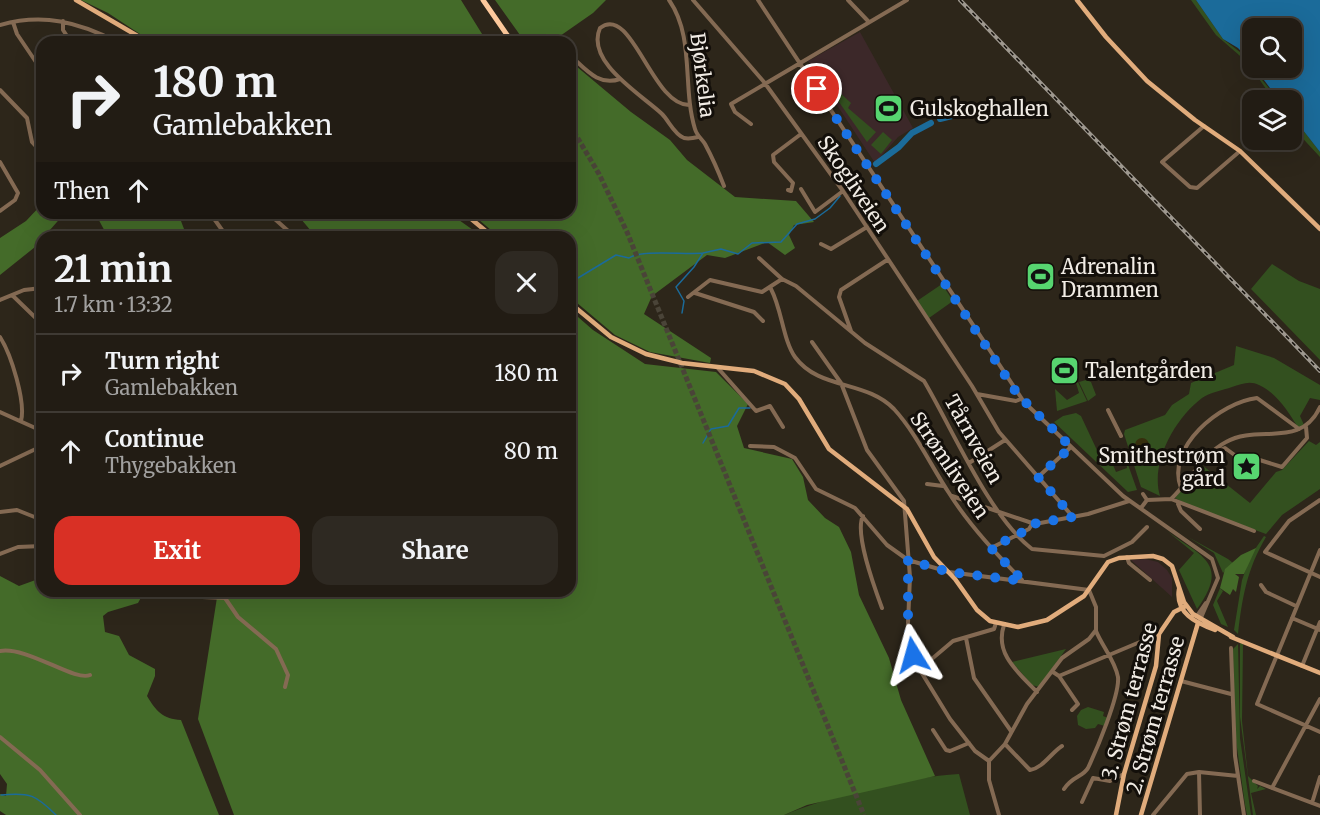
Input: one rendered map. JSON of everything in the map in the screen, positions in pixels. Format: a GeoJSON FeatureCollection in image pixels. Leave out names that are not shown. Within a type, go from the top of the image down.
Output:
{"type":"FeatureCollection","features":[{"type":"Feature","properties":{"kind":"highway"},"geometry":{"type":"LineString","coordinates":[[483,0],[508,36]]}},
{"type":"Feature","properties":{"kind":"main road"},"geometry":{"type":"LineString","coordinates":[[76,0],[138,36]]}},
{"type":"Feature","properties":{"kind":"main road"},"geometry":{"type":"LineString","coordinates":[[1077,0],[1106,38],[1147,81],[1240,151],[1320,229]]}},
{"type":"Feature","properties":{"kind":"main road"},"geometry":{"type":"LineString","coordinates":[[471,219],[486,231]]}},
{"type":"Feature","properties":{"kind":"main road"},"geometry":{"type":"LineString","coordinates":[[576,308],[611,337],[638,352],[671,361],[760,373],[785,384],[799,399],[828,449],[904,506],[914,519],[934,557],[952,572],[981,614],[996,623],[1018,627],[1047,620],[1072,605],[1089,590],[1105,564],[1127,557],[1153,556],[1166,560],[1175,572],[1183,607],[1199,620],[1320,674]]}},
{"type":"Feature","properties":{"kind":"main road","name":"3. Strøm terrasse"},"geometry":{"type":"LineString","coordinates":[[1116,815],[1124,774],[1156,666],[1159,634],[1168,618],[1183,607]]}},
{"type":"Feature","properties":{"kind":"main road","name":"2. Strøm terrasse"},"geometry":{"type":"LineString","coordinates":[[1141,815],[1199,620]]}},
{"type":"Feature","properties":{"kind":"street","name":"Bjørkelia"},"geometry":{"type":"LineString","coordinates":[[669,0],[676,10],[684,37],[690,105],[698,137],[704,142],[724,186]]}},
{"type":"Feature","properties":{"kind":"street","name":"Skogliveien"},"geometry":{"type":"LineString","coordinates":[[693,0],[764,82],[843,191],[1005,440],[1073,517]]}},
{"type":"Feature","properties":{"kind":"street"},"geometry":{"type":"LineString","coordinates":[[758,0],[1021,399],[1129,501],[1212,559],[1218,578],[1199,620]]}},
{"type":"Feature","properties":{"kind":"street"},"geometry":{"type":"LineString","coordinates":[[848,0],[868,21]]}},
{"type":"Feature","properties":{"kind":"street"},"geometry":{"type":"LineString","coordinates":[[751,124],[735,112],[730,104],[907,0]]}},
{"type":"Feature","properties":{"kind":"street"},"geometry":{"type":"LineString","coordinates":[[0,25],[33,19],[63,21],[94,30],[106,36]]}},
{"type":"Feature","properties":{"kind":"street"},"geometry":{"type":"LineString","coordinates":[[63,21],[63,30],[67,36]]}},
{"type":"Feature","properties":{"kind":"street"},"geometry":{"type":"LineString","coordinates":[[13,22],[17,34],[36,62]]}},
{"type":"Feature","properties":{"kind":"street"},"geometry":{"type":"LineString","coordinates":[[690,105],[679,104],[661,87],[628,33],[615,25],[604,25],[598,33],[598,45],[612,70],[661,113],[679,135],[692,139],[698,137]]}},
{"type":"Feature","properties":{"kind":"street"},"geometry":{"type":"LineString","coordinates":[[576,60],[601,81],[609,83],[620,79]]}},
{"type":"Feature","properties":{"kind":"street"},"geometry":{"type":"LineString","coordinates":[[0,90],[27,118],[32,142],[36,146]]}},
{"type":"Feature","properties":{"kind":"street"},"geometry":{"type":"LineString","coordinates":[[1204,126],[1162,162],[1190,187],[1197,188],[1240,151]]}},
{"type":"Feature","properties":{"kind":"street"},"geometry":{"type":"LineString","coordinates":[[788,190],[792,191],[793,183],[774,162],[773,156],[801,134]]}},
{"type":"Feature","properties":{"kind":"street"},"geometry":{"type":"LineString","coordinates":[[0,162],[18,193],[15,200],[0,211]]}},
{"type":"Feature","properties":{"kind":"street"},"geometry":{"type":"LineString","coordinates":[[801,189],[804,199],[815,212],[843,191]]}},
{"type":"Feature","properties":{"kind":"street"},"geometry":{"type":"LineString","coordinates":[[275,219],[288,231]]}},
{"type":"Feature","properties":{"kind":"street"},"geometry":{"type":"LineString","coordinates":[[821,244],[831,249],[867,227]]}},
{"type":"Feature","properties":{"kind":"street","name":"Tårnveien"},"geometry":{"type":"LineString","coordinates":[[759,258],[782,279],[796,286],[851,331],[924,381],[969,463],[1002,514],[1035,550],[1104,556],[1128,545],[1147,527]]}},
{"type":"Feature","properties":{"kind":"street"},"geometry":{"type":"LineString","coordinates":[[851,331],[840,297],[841,290],[887,260]]}},
{"type":"Feature","properties":{"kind":"street"},"geometry":{"type":"LineString","coordinates":[[688,297],[710,280],[755,292],[771,289],[782,279]]}},
{"type":"Feature","properties":{"kind":"street"},"geometry":{"type":"LineString","coordinates":[[0,300],[36,289]]}},
{"type":"Feature","properties":{"kind":"street","name":"Strømliveien"},"geometry":{"type":"LineString","coordinates":[[771,289],[780,307],[788,343],[795,357],[824,380],[841,382],[876,394],[893,409],[951,496],[991,548],[1023,581]]}},
{"type":"Feature","properties":{"kind":"street"},"geometry":{"type":"LineString","coordinates":[[694,292],[754,312],[763,321]]}},
{"type":"Feature","properties":{"kind":"street"},"geometry":{"type":"LineString","coordinates":[[12,295],[36,318]]}},
{"type":"Feature","properties":{"kind":"street"},"geometry":{"type":"LineString","coordinates":[[0,337],[7,349],[21,397],[21,421]]}},
{"type":"Feature","properties":{"kind":"street"},"geometry":{"type":"LineString","coordinates":[[812,342],[841,382],[872,458],[904,501],[909,634],[913,655],[939,703],[982,759],[989,761]]}},
{"type":"Feature","properties":{"kind":"street"},"geometry":{"type":"LineString","coordinates":[[716,366],[756,411],[770,406],[783,427]]}},
{"type":"Feature","properties":{"kind":"street"},"geometry":{"type":"LineString","coordinates":[[977,394],[1016,401],[1021,399]]}},
{"type":"Feature","properties":{"kind":"street"},"geometry":{"type":"LineString","coordinates":[[1181,488],[1178,479],[1180,458],[1196,434],[1224,410],[1257,398],[1299,429]]}},
{"type":"Feature","properties":{"kind":"street"},"geometry":{"type":"LineString","coordinates":[[1171,499],[1209,455],[1225,442],[1235,438],[1306,427],[1320,407]]}},
{"type":"Feature","properties":{"kind":"street"},"geometry":{"type":"LineString","coordinates":[[1108,410],[1121,436]]}},
{"type":"Feature","properties":{"kind":"street"},"geometry":{"type":"LineString","coordinates":[[0,412],[36,427]]}},
{"type":"Feature","properties":{"kind":"street"},"geometry":{"type":"LineString","coordinates":[[1226,448],[1240,459],[1247,456],[1282,467],[1307,438],[1306,427]]}},
{"type":"Feature","properties":{"kind":"street"},"geometry":{"type":"LineString","coordinates":[[1209,455],[1226,448],[1235,438]]}},
{"type":"Feature","properties":{"kind":"street"},"geometry":{"type":"LineString","coordinates":[[969,463],[1005,440]]}},
{"type":"Feature","properties":{"kind":"street"},"geometry":{"type":"LineString","coordinates":[[750,446],[774,447],[800,462],[816,489],[855,508],[887,545],[908,560],[952,572],[1089,590],[1096,608],[1096,630],[1118,676],[1118,686],[1106,726],[1086,771],[1070,779],[1064,789]]}},
{"type":"Feature","properties":{"kind":"street"},"geometry":{"type":"LineString","coordinates":[[1038,477],[1071,447]]}},
{"type":"Feature","properties":{"kind":"street"},"geometry":{"type":"LineString","coordinates":[[0,466],[36,449]]}},
{"type":"Feature","properties":{"kind":"street"},"geometry":{"type":"LineString","coordinates":[[927,484],[944,486]]}},
{"type":"Feature","properties":{"kind":"street"},"geometry":{"type":"LineString","coordinates":[[1143,494],[1147,500]]}},
{"type":"Feature","properties":{"kind":"street"},"geometry":{"type":"LineString","coordinates":[[951,496],[1032,524]]}},
{"type":"Feature","properties":{"kind":"street"},"geometry":{"type":"LineString","coordinates":[[1147,500],[1171,499],[1254,531]]}},
{"type":"Feature","properties":{"kind":"street"},"geometry":{"type":"LineString","coordinates":[[1141,508],[1147,500]]}},
{"type":"Feature","properties":{"kind":"street"},"geometry":{"type":"LineString","coordinates":[[1320,500],[1278,532],[1265,549],[1268,556],[1320,577]]}},
{"type":"Feature","properties":{"kind":"street"},"geometry":{"type":"LineString","coordinates":[[991,548],[1032,524],[1073,517],[1129,501]]}},
{"type":"Feature","properties":{"kind":"street"},"geometry":{"type":"LineString","coordinates":[[1178,503],[1181,511],[1200,529]]}},
{"type":"Feature","properties":{"kind":"street"},"geometry":{"type":"LineString","coordinates":[[0,512],[17,510],[36,518]]}},
{"type":"Feature","properties":{"kind":"street"},"geometry":{"type":"LineString","coordinates":[[863,516],[860,523],[868,567],[882,608]]}},
{"type":"Feature","properties":{"kind":"street"},"geometry":{"type":"LineString","coordinates":[[0,554],[18,547],[36,546]]}},
{"type":"Feature","properties":{"kind":"street"},"geometry":{"type":"LineString","coordinates":[[1320,550],[1257,704],[1320,732]]}},
{"type":"Feature","properties":{"kind":"street"},"geometry":{"type":"LineString","coordinates":[[1127,557],[1129,563],[1150,580]]}},
{"type":"Feature","properties":{"kind":"street"},"geometry":{"type":"LineString","coordinates":[[1261,585],[1266,592],[1296,606]]}},
{"type":"Feature","properties":{"kind":"street"},"geometry":{"type":"LineString","coordinates":[[206,597],[225,598],[238,618],[268,640],[279,655],[288,675],[285,687]]}},
{"type":"Feature","properties":{"kind":"street"},"geometry":{"type":"LineString","coordinates":[[1292,618],[1319,629]]}},
{"type":"Feature","properties":{"kind":"street"},"geometry":{"type":"LineString","coordinates":[[1302,666],[1320,622]]}},
{"type":"Feature","properties":{"kind":"street"},"geometry":{"type":"LineString","coordinates":[[920,670],[953,641],[994,629],[996,623]]}},
{"type":"Feature","properties":{"kind":"street"},"geometry":{"type":"LineString","coordinates":[[1004,625],[1001,635],[1004,655],[1037,692]]}},
{"type":"Feature","properties":{"kind":"street"},"geometry":{"type":"LineString","coordinates":[[999,815],[989,780],[989,761],[1005,744],[1011,731],[1062,658],[1089,639],[1096,630]]}},
{"type":"Feature","properties":{"kind":"street"},"geometry":{"type":"LineString","coordinates":[[1059,676],[1159,634]]}},
{"type":"Feature","properties":{"kind":"street"},"geometry":{"type":"LineString","coordinates":[[966,638],[974,678],[1011,731]]}},
{"type":"Feature","properties":{"kind":"street"},"geometry":{"type":"LineString","coordinates":[[1231,648],[1238,776],[1244,815]]}},
{"type":"Feature","properties":{"kind":"street"},"geometry":{"type":"LineString","coordinates":[[0,651],[24,652],[79,675],[90,675]]}},
{"type":"Feature","properties":{"kind":"street"},"geometry":{"type":"LineString","coordinates":[[1053,672],[1059,676],[1078,704],[1072,710]]}},
{"type":"Feature","properties":{"kind":"street"},"geometry":{"type":"LineString","coordinates":[[1181,681],[1232,694]]}},
{"type":"Feature","properties":{"kind":"street"},"geometry":{"type":"LineString","coordinates":[[1272,788],[1320,699]]}},
{"type":"Feature","properties":{"kind":"street"},"geometry":{"type":"LineString","coordinates":[[933,730],[946,750],[950,751],[969,743]]}},
{"type":"Feature","properties":{"kind":"street"},"geometry":{"type":"LineString","coordinates":[[0,737],[40,770],[80,815]]}},
{"type":"Feature","properties":{"kind":"street"},"geometry":{"type":"LineString","coordinates":[[1005,744],[1030,770],[1040,767],[1053,751],[1062,746]]}},
{"type":"Feature","properties":{"kind":"street"},"geometry":{"type":"LineString","coordinates":[[1154,815],[1187,774],[1199,772],[1238,776]]}},
{"type":"Feature","properties":{"kind":"street"},"geometry":{"type":"LineString","coordinates":[[1199,772],[1200,815]]}},
{"type":"Feature","properties":{"kind":"street"},"geometry":{"type":"LineString","coordinates":[[1082,802],[1093,778],[1110,781],[1124,774]]}},
{"type":"Feature","properties":{"kind":"street"},"geometry":{"type":"LineString","coordinates":[[1311,803],[1320,777]]}},
{"type":"Feature","properties":{"kind":"street"},"geometry":{"type":"LineString","coordinates":[[1254,781],[1320,806]]}},
{"type":"Feature","properties":{"kind":"shaded area"},"geometry":{"type":"Polygon","coordinates":[[[860,32],[913,128],[898,137],[875,163],[808,61],[860,32]]]}},
{"type":"Feature","properties":{"kind":"shaded area"},"geometry":{"type":"Polygon","coordinates":[[[1145,559],[1158,562],[1167,570],[1172,578],[1172,597],[1131,560],[1145,559]]]}},
{"type":"Feature","properties":{"kind":"green space"},"geometry":{"type":"Polygon","coordinates":[[[81,0],[461,0],[483,36],[143,36],[108,13],[81,0]]]}},
{"type":"Feature","properties":{"kind":"green space"},"geometry":{"type":"Polygon","coordinates":[[[495,0],[606,0],[593,13],[560,36],[521,36],[495,0]]]}},
{"type":"Feature","properties":{"kind":"green space"},"geometry":{"type":"Polygon","coordinates":[[[1191,0],[1196,0],[1223,39],[1242,54],[1242,58],[1216,35],[1191,0]]]}},
{"type":"Feature","properties":{"kind":"green space"},"geometry":{"type":"Polygon","coordinates":[[[576,66],[631,112],[670,140],[687,160],[735,197],[796,201],[814,222],[794,225],[789,235],[795,248],[785,255],[767,242],[725,258],[707,255],[652,296],[644,314],[711,358],[710,363],[650,352],[615,335],[576,302],[576,231],[492,231],[478,219],[576,219],[576,66]]]}},
{"type":"Feature","properties":{"kind":"green space"},"geometry":{"type":"Polygon","coordinates":[[[1258,78],[1271,90],[1267,90],[1258,78]]]}},
{"type":"Feature","properties":{"kind":"green space"},"geometry":{"type":"Polygon","coordinates":[[[837,90],[851,103],[848,108],[876,132],[867,142],[834,95],[837,90]]]}},
{"type":"Feature","properties":{"kind":"green space"},"geometry":{"type":"Polygon","coordinates":[[[1302,129],[1320,152],[1320,157],[1302,138],[1302,129]]]}},
{"type":"Feature","properties":{"kind":"green space"},"geometry":{"type":"Polygon","coordinates":[[[883,132],[892,140],[881,154],[871,145],[883,132]]]}},
{"type":"Feature","properties":{"kind":"green space"},"geometry":{"type":"Polygon","coordinates":[[[36,210],[36,219],[60,219],[49,231],[36,231],[36,246],[0,275],[0,238],[26,221],[36,210]]]}},
{"type":"Feature","properties":{"kind":"green space"},"geometry":{"type":"Polygon","coordinates":[[[98,219],[180,219],[185,231],[105,231],[98,219]]]}},
{"type":"Feature","properties":{"kind":"green space"},"geometry":{"type":"Polygon","coordinates":[[[301,219],[458,219],[474,231],[311,231],[301,219]]]}},
{"type":"Feature","properties":{"kind":"green space"},"geometry":{"type":"Polygon","coordinates":[[[1272,264],[1299,281],[1320,289],[1320,360],[1251,289],[1272,264]]]}},
{"type":"Feature","properties":{"kind":"green space"},"geometry":{"type":"Polygon","coordinates":[[[942,284],[953,301],[929,318],[917,301],[942,284]]]}},
{"type":"Feature","properties":{"kind":"green space"},"geometry":{"type":"Polygon","coordinates":[[[576,315],[593,330],[645,364],[716,372],[748,404],[737,426],[744,448],[792,459],[803,477],[808,500],[825,518],[839,527],[851,552],[859,595],[889,658],[901,700],[935,776],[807,805],[784,815],[234,815],[198,719],[217,597],[576,597],[576,315]]]}},
{"type":"Feature","properties":{"kind":"green space"},"geometry":{"type":"Polygon","coordinates":[[[1236,346],[1274,358],[1320,385],[1320,400],[1310,398],[1300,416],[1304,425],[1299,429],[1277,398],[1256,384],[1242,384],[1212,393],[1192,407],[1174,429],[1167,442],[1159,470],[1160,496],[1141,487],[1124,434],[1125,430],[1165,415],[1172,405],[1189,394],[1191,383],[1234,365],[1236,346]]]}},
{"type":"Feature","properties":{"kind":"green space","name":"Talentgården"},"geometry":{"type":"Polygon","coordinates":[[[1071,359],[1077,374],[1058,382],[1052,366],[1071,359]]]}},
{"type":"Feature","properties":{"kind":"green space"},"geometry":{"type":"Polygon","coordinates":[[[1086,380],[1091,382],[1096,395],[1088,401],[1079,382],[1086,380]]]}},
{"type":"Feature","properties":{"kind":"green space"},"geometry":{"type":"Polygon","coordinates":[[[1078,382],[1087,401],[1057,411],[1055,389],[1067,400],[1079,393],[1076,383],[1078,382]]]}},
{"type":"Feature","properties":{"kind":"green space"},"geometry":{"type":"Polygon","coordinates":[[[1076,413],[1081,416],[1103,463],[1111,460],[1116,472],[1127,468],[1125,456],[1137,490],[1128,492],[1054,422],[1063,416],[1076,413]]]}},
{"type":"Feature","properties":{"kind":"green space"},"geometry":{"type":"Polygon","coordinates":[[[1309,441],[1316,445],[1320,442],[1320,489],[1282,515],[1266,534],[1175,498],[1202,465],[1250,503],[1276,472],[1282,470],[1309,441]]]}},
{"type":"Feature","properties":{"kind":"green space"},"geometry":{"type":"Polygon","coordinates":[[[1167,531],[1208,562],[1211,581],[1207,594],[1197,609],[1179,570],[1194,553],[1167,531]]]}},
{"type":"Feature","properties":{"kind":"green space"},"geometry":{"type":"Polygon","coordinates":[[[1264,536],[1266,537],[1246,584],[1238,634],[1234,630],[1242,580],[1251,555],[1264,536]]]}},
{"type":"Feature","properties":{"kind":"green space"},"geometry":{"type":"Polygon","coordinates":[[[1188,537],[1233,563],[1223,573],[1214,553],[1188,537]]]}},
{"type":"Feature","properties":{"kind":"green space"},"geometry":{"type":"Polygon","coordinates":[[[1256,548],[1244,574],[1235,574],[1239,577],[1236,592],[1233,589],[1230,595],[1220,588],[1225,569],[1241,555],[1256,548]]]}},
{"type":"Feature","properties":{"kind":"green space"},"geometry":{"type":"Polygon","coordinates":[[[0,576],[19,586],[36,580],[36,597],[141,597],[138,603],[108,612],[103,616],[105,632],[119,636],[129,655],[155,669],[155,676],[147,696],[161,713],[169,718],[181,720],[219,815],[6,815],[0,811],[0,794],[6,796],[7,784],[0,774],[0,576]]]}},
{"type":"Feature","properties":{"kind":"green space"},"geometry":{"type":"Polygon","coordinates":[[[1220,588],[1223,591],[1217,601],[1228,627],[1221,624],[1213,605],[1220,588]]]}},
{"type":"Feature","properties":{"kind":"green space"},"geometry":{"type":"Polygon","coordinates":[[[1240,643],[1243,644],[1242,721],[1248,776],[1258,786],[1257,789],[1260,786],[1266,789],[1251,793],[1256,815],[1253,815],[1240,717],[1240,643]]]}},
{"type":"Feature","properties":{"kind":"green space"},"geometry":{"type":"Polygon","coordinates":[[[1238,644],[1240,738],[1251,815],[1247,815],[1245,805],[1234,726],[1233,649],[1238,644]]]}},
{"type":"Feature","properties":{"kind":"green space"},"geometry":{"type":"Polygon","coordinates":[[[1066,649],[1039,687],[1032,685],[1012,662],[1066,649]]]}},
{"type":"Feature","properties":{"kind":"green space"},"geometry":{"type":"Polygon","coordinates":[[[1088,707],[1104,712],[1103,716],[1108,718],[1105,726],[1098,724],[1095,728],[1086,729],[1078,725],[1077,716],[1081,710],[1088,707]]]}},
{"type":"Feature","properties":{"kind":"green space"},"geometry":{"type":"Polygon","coordinates":[[[959,774],[970,815],[784,815],[823,801],[870,789],[917,779],[959,774]]]}},
{"type":"Feature","properties":{"kind":"sand"},"geometry":{"type":"Polygon","coordinates":[[[1142,438],[1147,440],[1149,445],[1147,450],[1142,452],[1137,450],[1135,445],[1137,440],[1142,438]]]}},
{"type":"Feature","properties":{"kind":"water"},"geometry":{"type":"Polygon","coordinates":[[[1196,0],[1320,0],[1320,152],[1302,129],[1302,90],[1272,90],[1262,78],[1302,78],[1302,18],[1242,18],[1242,52],[1223,39],[1196,0]]]}},
{"type":"Feature","properties":{"kind":"waterway"},"geometry":{"type":"LineString","coordinates":[[940,119],[960,114]]}},
{"type":"Feature","properties":{"kind":"waterway"},"geometry":{"type":"LineString","coordinates":[[876,164],[899,147],[912,133],[931,123]]}},
{"type":"Feature","properties":{"kind":"waterway"},"geometry":{"type":"LineString","coordinates":[[682,313],[684,301],[676,287],[703,253],[721,249],[738,254],[752,243],[781,242],[797,224],[815,219],[830,208],[840,196]]}},
{"type":"Feature","properties":{"kind":"waterway"},"geometry":{"type":"LineString","coordinates":[[576,278],[616,255],[629,258],[653,253],[703,253]]}},
{"type":"Feature","properties":{"kind":"waterway"},"geometry":{"type":"LineString","coordinates":[[703,443],[711,429],[728,426],[739,408],[750,408]]}},
{"type":"Feature","properties":{"kind":"waterway"},"geometry":{"type":"LineString","coordinates":[[1,795],[32,796],[56,815]]}},
{"type":"Feature","properties":{"kind":"tunnel"},"geometry":{"type":"LineString","coordinates":[[576,135],[599,174],[627,232],[864,815]]}},
{"type":"Feature","properties":{"kind":"railway"},"geometry":{"type":"LineString","coordinates":[[960,0],[1320,371]]}},
{"type":"Feature","properties":{"kind":"place","name":"Gulskoghallen"},"geometry":{"type":"Point","coordinates":[889,108]}},
{"type":"Feature","properties":{"kind":"place","name":"Adrenalin Drammen"},"geometry":{"type":"Point","coordinates":[1040,277]}},
{"type":"Feature","properties":{"kind":"place","name":"Talentgården"},"geometry":{"type":"Point","coordinates":[1064,370]}},
{"type":"Feature","properties":{"kind":"place","name":"Smithestrøm gård"},"geometry":{"type":"Point","coordinates":[1246,467]}},
{"type":"Feature","properties":{"kind":"route"},"geometry":{"type":"LineString","coordinates":[[817,89],[1018,395],[1071,447],[1038,477],[1065,505],[1073,517],[1032,524],[1029,529],[991,548],[1023,581],[949,572],[908,560],[910,577],[908,623],[913,655]]}}]}
